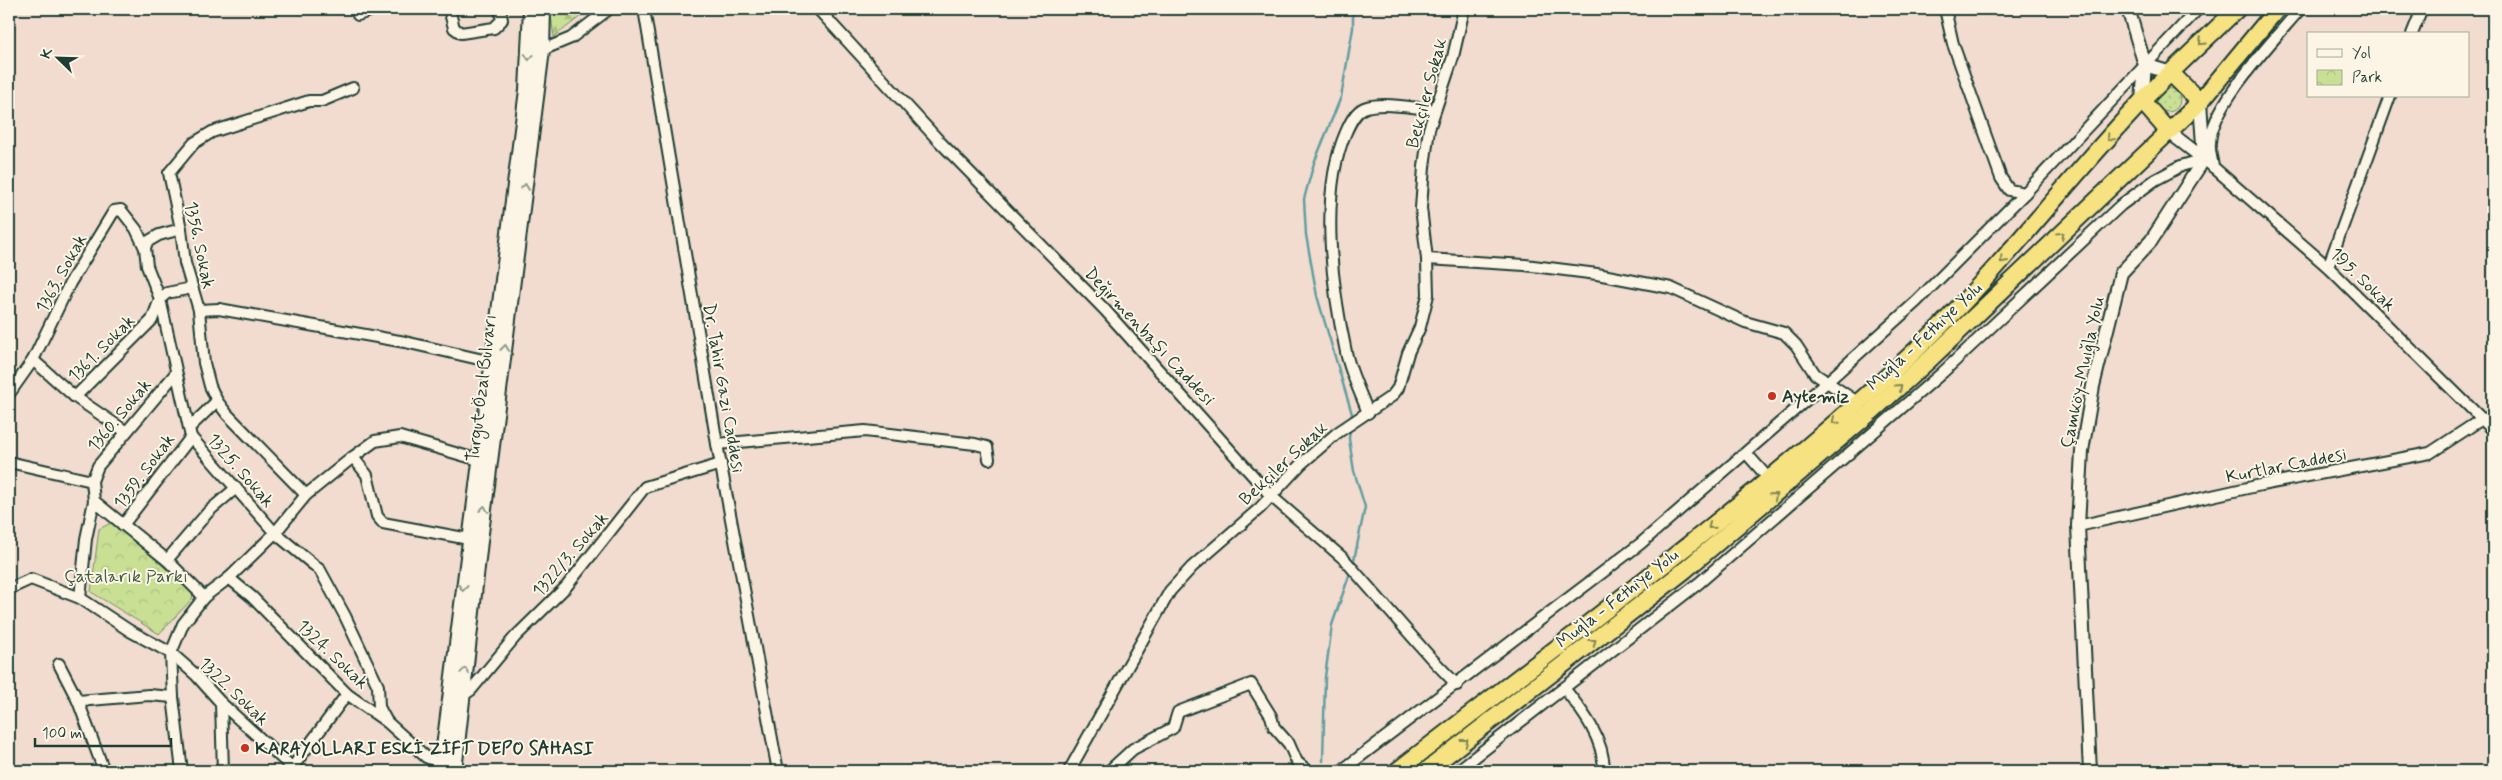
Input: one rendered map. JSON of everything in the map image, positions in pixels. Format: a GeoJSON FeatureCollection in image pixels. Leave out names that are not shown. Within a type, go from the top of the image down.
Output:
{"type":"FeatureCollection","features":[{"type":"Feature","properties":{"kind":"highway","name":"Muğla - Fethiye Yolu"},"geometry":{"type":"LineString","coordinates":[[1397,771],[1676,554],[1769,479],[1917,349],[1988,276],[2142,101],[2237,9]]}},
{"type":"Feature","properties":{"kind":"highway","name":"Muğla - Fethiye Yolu"},"geometry":{"type":"LineString","coordinates":[[1426,771],[1625,618],[1696,560],[1777,493],[1929,360],[2200,102],[2277,9]]}},
{"type":"Feature","properties":{"kind":"highway"},"geometry":{"type":"LineString","coordinates":[[2170,73],[2200,102]]}},
{"type":"Feature","properties":{"kind":"highway"},"geometry":{"type":"LineString","coordinates":[[2142,101],[2169,132]]}},
{"type":"Feature","properties":{"kind":"main road"},"geometry":{"type":"LineString","coordinates":[[446,769],[469,539],[527,90],[531,9]]}},
{"type":"Feature","properties":{"kind":"main road","name":"Turgut Özal Bulvarı"},"geometry":{"type":"LineString","coordinates":[[446,769],[456,754],[542,50],[543,9]]}},
{"type":"Feature","properties":{"kind":"street"},"geometry":{"type":"LineString","coordinates":[[358,15],[374,9]]}},
{"type":"Feature","properties":{"kind":"street"},"geometry":{"type":"LineString","coordinates":[[449,9],[454,28],[461,33],[494,28],[502,20],[500,9]]}},
{"type":"Feature","properties":{"kind":"street"},"geometry":{"type":"LineString","coordinates":[[542,50],[571,38],[609,9]]}},
{"type":"Feature","properties":{"kind":"street","name":"Dr. Tahir Gazi Caddesi"},"geometry":{"type":"LineString","coordinates":[[644,9],[717,444],[778,771]]}},
{"type":"Feature","properties":{"kind":"street","name":"Değirmenbaşı Caddesi"},"geometry":{"type":"LineString","coordinates":[[818,9],[940,142],[1105,310],[1271,496],[1344,559],[1456,685]]}},
{"type":"Feature","properties":{"kind":"street","name":"Bekçiler Sokak"},"geometry":{"type":"LineString","coordinates":[[1069,771],[1170,591],[1192,567],[1260,508],[1301,464],[1337,433],[1392,396],[1398,388],[1408,353],[1420,327],[1428,295],[1427,259],[1421,208],[1429,129],[1452,57],[1464,9]]}},
{"type":"Feature","properties":{"kind":"street"},"geometry":{"type":"LineString","coordinates":[[1944,9],[1953,44],[2001,178],[2009,190],[2025,193]]}},
{"type":"Feature","properties":{"kind":"street"},"geometry":{"type":"LineString","coordinates":[[2128,9],[2145,65],[2142,101]]}},
{"type":"Feature","properties":{"kind":"street"},"geometry":{"type":"LineString","coordinates":[[1341,771],[1640,544],[1747,454],[1916,302],[2025,193],[2198,9]]}},
{"type":"Feature","properties":{"kind":"street"},"geometry":{"type":"LineString","coordinates":[[2209,163],[2210,143],[2217,119],[2232,92],[2300,9]]}},
{"type":"Feature","properties":{"kind":"street"},"geometry":{"type":"LineString","coordinates":[[2413,32],[2422,9]]}},
{"type":"Feature","properties":{"kind":"street"},"geometry":{"type":"LineString","coordinates":[[2145,65],[2170,73]]}},
{"type":"Feature","properties":{"kind":"street","name":"1356. Sokak"},"geometry":{"type":"LineString","coordinates":[[306,495],[217,401],[210,386],[204,363],[199,310],[185,263],[181,229],[169,173],[194,143],[212,132],[309,101],[322,101],[353,88]]}},
{"type":"Feature","properties":{"kind":"street"},"geometry":{"type":"LineString","coordinates":[[2328,268],[2389,98]]}},
{"type":"Feature","properties":{"kind":"street"},"geometry":{"type":"LineString","coordinates":[[2200,102],[2209,163]]}},
{"type":"Feature","properties":{"kind":"street"},"geometry":{"type":"LineString","coordinates":[[1368,413],[1346,355],[1333,274],[1331,204],[1334,163],[1351,121],[1362,109],[1373,105],[1435,110]]}},
{"type":"Feature","properties":{"kind":"street"},"geometry":{"type":"LineString","coordinates":[[2169,132],[2209,163]]}},
{"type":"Feature","properties":{"kind":"street"},"geometry":{"type":"LineString","coordinates":[[1456,771],[1703,579],[1912,399],[2121,205],[2155,180],[2181,166],[2209,163]]}},
{"type":"Feature","properties":{"kind":"street","name":"195. Sokak"},"geometry":{"type":"LineString","coordinates":[[2209,163],[2328,268],[2493,430]]}},
{"type":"Feature","properties":{"kind":"street","name":"Çamköy-Muığla Yolu"},"geometry":{"type":"LineString","coordinates":[[2090,771],[2078,526],[2082,451],[2093,386],[2121,273],[2151,241],[2209,163]]}},
{"type":"Feature","properties":{"kind":"street","name":"1363. Sokak"},"geometry":{"type":"LineString","coordinates":[[9,394],[33,360],[70,283],[114,211],[121,210],[136,229],[145,248]]}},
{"type":"Feature","properties":{"kind":"street"},"geometry":{"type":"LineString","coordinates":[[145,248],[147,242],[159,235],[181,229]]}},
{"type":"Feature","properties":{"kind":"street","name":"1325. Sokak"},"geometry":{"type":"LineString","coordinates":[[145,248],[146,266],[160,299],[190,432],[275,533],[320,570],[345,616],[378,686],[379,707],[387,722]]}},
{"type":"Feature","properties":{"kind":"street"},"geometry":{"type":"LineString","coordinates":[[1427,259],[1525,265],[1597,274],[1671,288],[1745,322],[1784,333],[1796,345],[1815,374],[1857,402]]}},
{"type":"Feature","properties":{"kind":"street"},"geometry":{"type":"LineString","coordinates":[[160,299],[167,293],[192,288]]}},
{"type":"Feature","properties":{"kind":"street","name":"1361. Sokak"},"geometry":{"type":"LineString","coordinates":[[75,397],[152,320],[160,299]]}},
{"type":"Feature","properties":{"kind":"street"},"geometry":{"type":"LineString","coordinates":[[199,310],[219,308],[404,342],[492,362]]}},
{"type":"Feature","properties":{"kind":"street"},"geometry":{"type":"LineString","coordinates":[[33,360],[75,397],[125,431]]}},
{"type":"Feature","properties":{"kind":"street","name":"1360. Sokak"},"geometry":{"type":"LineString","coordinates":[[92,481],[98,466],[125,431],[176,373]]}},
{"type":"Feature","properties":{"kind":"street","name":"1359. Sokak"},"geometry":{"type":"LineString","coordinates":[[123,526],[190,432],[217,401]]}},
{"type":"Feature","properties":{"kind":"street","name":"Kurtlar Caddesi"},"geometry":{"type":"LineString","coordinates":[[2078,526],[2262,485],[2430,453],[2482,419],[2493,418]]}},
{"type":"Feature","properties":{"kind":"street"},"geometry":{"type":"LineString","coordinates":[[717,444],[865,432],[975,444],[987,447],[989,459]]}},
{"type":"Feature","properties":{"kind":"street"},"geometry":{"type":"LineString","coordinates":[[182,771],[173,697],[171,654],[183,624],[204,597],[229,578],[275,533],[306,495],[375,441],[400,436],[479,460]]}},
{"type":"Feature","properties":{"kind":"street"},"geometry":{"type":"LineString","coordinates":[[1747,454],[1769,479]]}},
{"type":"Feature","properties":{"kind":"street"},"geometry":{"type":"LineString","coordinates":[[353,457],[367,474],[377,516],[383,523],[469,539]]}},
{"type":"Feature","properties":{"kind":"street"},"geometry":{"type":"LineString","coordinates":[[9,462],[92,481],[94,501],[86,539],[80,598]]}},
{"type":"Feature","properties":{"kind":"street","name":"1322/3. Sokak"},"geometry":{"type":"LineString","coordinates":[[462,696],[471,690],[515,637],[566,587],[645,487],[721,464]]}},
{"type":"Feature","properties":{"kind":"street"},"geometry":{"type":"LineString","coordinates":[[167,560],[209,510],[236,488]]}},
{"type":"Feature","properties":{"kind":"street"},"geometry":{"type":"LineString","coordinates":[[94,501],[167,560],[204,597]]}},
{"type":"Feature","properties":{"kind":"street"},"geometry":{"type":"LineString","coordinates":[[1696,560],[1703,579]]}},
{"type":"Feature","properties":{"kind":"street"},"geometry":{"type":"LineString","coordinates":[[9,589],[31,578],[80,598],[130,631],[171,654]]}},
{"type":"Feature","properties":{"kind":"street","name":"1324. Sokak"},"geometry":{"type":"LineString","coordinates":[[229,578],[252,597],[347,694],[387,722],[426,757],[446,769]]}},
{"type":"Feature","properties":{"kind":"street"},"geometry":{"type":"LineString","coordinates":[[1625,618],[1643,627]]}},
{"type":"Feature","properties":{"kind":"street","name":"1322. Sokak"},"geometry":{"type":"LineString","coordinates":[[171,654],[196,675],[221,703],[294,770]]}},
{"type":"Feature","properties":{"kind":"street"},"geometry":{"type":"LineString","coordinates":[[59,664],[78,700],[104,771]]}},
{"type":"Feature","properties":{"kind":"street"},"geometry":{"type":"LineString","coordinates":[[1109,771],[1133,749],[1173,728],[1178,712],[1251,684],[1271,716],[1274,727],[1288,744],[1297,762],[1308,771]]}},
{"type":"Feature","properties":{"kind":"street"},"geometry":{"type":"LineString","coordinates":[[1564,688],[1598,737],[1604,758],[1604,771]]}},
{"type":"Feature","properties":{"kind":"street"},"geometry":{"type":"LineString","coordinates":[[294,770],[347,694]]}},
{"type":"Feature","properties":{"kind":"street"},"geometry":{"type":"LineString","coordinates":[[78,700],[149,695],[173,697]]}},
{"type":"Feature","properties":{"kind":"street"},"geometry":{"type":"LineString","coordinates":[[221,703],[223,771]]}},
{"type":"Feature","properties":{"kind":"green space"},"geometry":{"type":"Polygon","coordinates":[[[550,9],[590,9],[554,37],[550,9]]]}},
{"type":"Feature","properties":{"kind":"green space"},"geometry":{"type":"Polygon","coordinates":[[[2168,88],[2177,91],[2180,100],[2177,109],[2168,112],[2159,109],[2156,100],[2159,91],[2168,88]]]}},
{"type":"Feature","properties":{"kind":"green space","name":"Çatalarık Parkı"},"geometry":{"type":"Polygon","coordinates":[[[111,523],[116,524],[193,593],[192,599],[159,634],[91,592],[99,529],[111,523]]]}},
{"type":"Feature","properties":{"kind":"waterway"},"geometry":{"type":"LineString","coordinates":[[1351,418],[1352,414],[1317,296],[1306,235],[1304,199],[1314,163],[1341,97],[1353,28],[1353,9]]}},
{"type":"Feature","properties":{"kind":"waterway"},"geometry":{"type":"LineString","coordinates":[[1350,429],[1349,439],[1354,471],[1365,507],[1353,565]]}},
{"type":"Feature","properties":{"kind":"waterway"},"geometry":{"type":"LineString","coordinates":[[1323,761],[1325,677],[1332,625],[1351,570]]}},
{"type":"Feature","properties":{"kind":"place","name":"Aytemiz"},"geometry":{"type":"Point","coordinates":[1772,396]}},
{"type":"Feature","properties":{"kind":"place","name":"KARAYOLLARI ESKİ ZİFT DEPO SAHASI"},"geometry":{"type":"Point","coordinates":[245,748]}}]}
